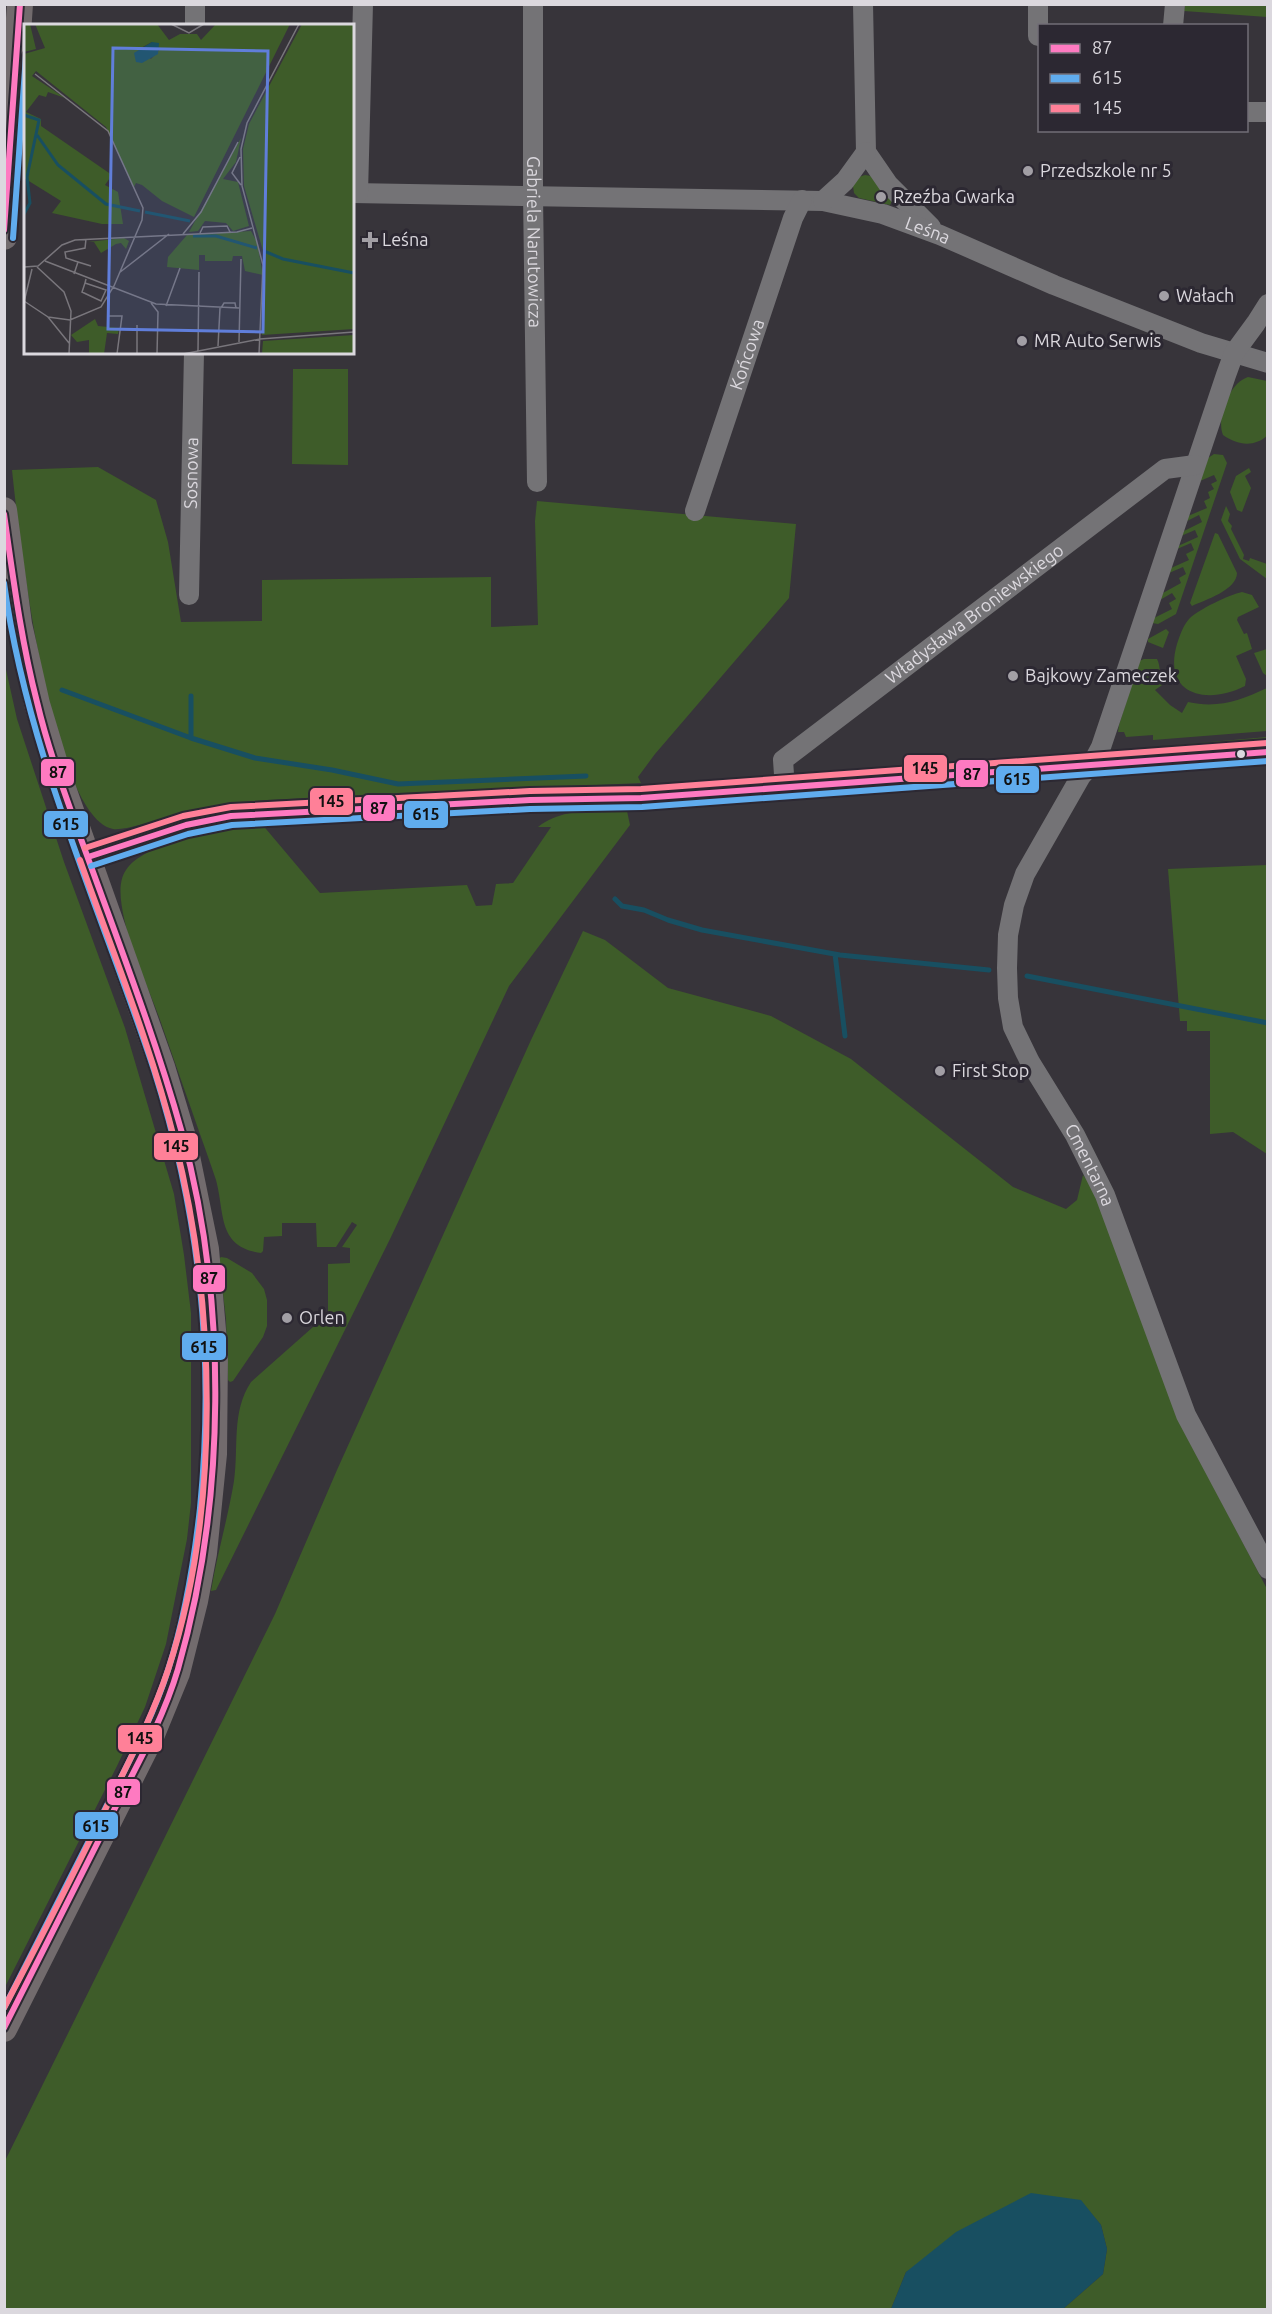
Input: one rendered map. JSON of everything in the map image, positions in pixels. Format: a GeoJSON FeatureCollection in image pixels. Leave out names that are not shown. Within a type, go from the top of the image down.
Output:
{"type":"FeatureCollection","features":[{"type":"Feature","properties":{"kind":"main road"},"geometry":{"type":"LineString","coordinates":[[4,237],[20,4]]}},
{"type":"Feature","properties":{"kind":"main road"},"geometry":{"type":"LineString","coordinates":[[4,510],[19,624],[27,666],[47,741],[162,1067],[181,1128],[206,1249],[215,1353],[214,1454],[200,1580],[177,1673],[150,1739],[4,2029]]}},
{"type":"Feature","properties":{"kind":"street"},"geometry":{"type":"LineString","coordinates":[[195,4],[195,24]]}},
{"type":"Feature","properties":{"kind":"street"},"geometry":{"type":"LineString","coordinates":[[355,193],[363,4]]}},
{"type":"Feature","properties":{"kind":"street","name":"Gabriela Narutowicza"},"geometry":{"type":"LineString","coordinates":[[533,4],[537,482]]}},
{"type":"Feature","properties":{"kind":"street"},"geometry":{"type":"LineString","coordinates":[[863,4],[866,152],[903,200],[940,235]]}},
{"type":"Feature","properties":{"kind":"street"},"geometry":{"type":"LineString","coordinates":[[1038,4],[1038,36]]}},
{"type":"Feature","properties":{"kind":"street"},"geometry":{"type":"LineString","coordinates":[[1173,24],[1175,4]]}},
{"type":"Feature","properties":{"kind":"street"},"geometry":{"type":"LineString","coordinates":[[1248,112],[1268,112]]}},
{"type":"Feature","properties":{"kind":"street"},"geometry":{"type":"LineString","coordinates":[[823,201],[845,181],[866,152]]}},
{"type":"Feature","properties":{"kind":"street","name":"Leśna"},"geometry":{"type":"LineString","coordinates":[[355,193],[823,201],[884,214],[1201,343],[1268,363]]}},
{"type":"Feature","properties":{"kind":"street","name":"Końcowa"},"geometry":{"type":"LineString","coordinates":[[695,511],[802,200]]}},
{"type":"Feature","properties":{"kind":"street"},"geometry":{"type":"LineString","coordinates":[[1092,764],[1105,736],[1234,353],[1268,304]]}},
{"type":"Feature","properties":{"kind":"street","name":"Sosnowa"},"geometry":{"type":"LineString","coordinates":[[189,596],[194,354]]}},
{"type":"Feature","properties":{"kind":"street","name":"Władysława Broniewskiego"},"geometry":{"type":"LineString","coordinates":[[785,789],[783,760],[1164,469],[1195,465]]}},
{"type":"Feature","properties":{"kind":"street"},"geometry":{"type":"LineString","coordinates":[[88,857],[186,825],[231,816],[508,801],[641,798],[1268,752]]}},
{"type":"Feature","properties":{"kind":"street","name":"Cmentarna"},"geometry":{"type":"LineString","coordinates":[[1092,764],[1081,776],[1025,874],[1014,905],[1008,935],[1006,968],[1013,1027],[1030,1062],[1075,1135],[1105,1195],[1186,1415],[1268,1569]]}},
{"type":"Feature","properties":{"kind":"green space"},"geometry":{"type":"Polygon","coordinates":[[[1185,5],[1267,5],[1267,17],[1184,11],[1185,5]]]}},
{"type":"Feature","properties":{"kind":"green space"},"geometry":{"type":"Polygon","coordinates":[[[871,176],[892,201],[890,205],[859,198],[854,193],[853,186],[859,177],[871,176]]]}},
{"type":"Feature","properties":{"kind":"green space"},"geometry":{"type":"Polygon","coordinates":[[[293,369],[348,369],[348,465],[292,464],[293,369]]]}},
{"type":"Feature","properties":{"kind":"green space"},"geometry":{"type":"Polygon","coordinates":[[[1248,377],[1267,381],[1268,435],[1257,442],[1246,444],[1223,435],[1221,420],[1226,402],[1235,386],[1248,377]]]}},
{"type":"Feature","properties":{"kind":"green space"},"geometry":{"type":"Polygon","coordinates":[[[1214,454],[1223,455],[1227,463],[1176,614],[1158,624],[1152,623],[1154,618],[1172,609],[1169,603],[1176,599],[1172,593],[1160,600],[1163,593],[1181,583],[1179,578],[1186,574],[1183,567],[1169,573],[1171,568],[1189,560],[1186,554],[1194,550],[1191,543],[1177,549],[1178,546],[1198,537],[1195,530],[1181,536],[1184,531],[1202,522],[1199,515],[1187,521],[1188,516],[1207,508],[1204,501],[1210,498],[1208,492],[1214,489],[1211,484],[1217,481],[1214,475],[1200,481],[1208,458],[1214,454]]]}},
{"type":"Feature","properties":{"kind":"green space"},"geometry":{"type":"Polygon","coordinates":[[[98,467],[156,500],[168,542],[181,622],[262,621],[262,580],[491,577],[491,627],[538,625],[535,521],[537,501],[796,524],[789,598],[655,754],[638,777],[641,783],[267,800],[218,806],[127,828],[113,829],[91,812],[71,776],[55,725],[30,605],[12,470],[98,467]]]}},
{"type":"Feature","properties":{"kind":"green space"},"geometry":{"type":"Polygon","coordinates":[[[1249,468],[1251,472],[1245,476],[1251,488],[1242,512],[1237,510],[1230,492],[1236,476],[1249,468]]]}},
{"type":"Feature","properties":{"kind":"green space"},"geometry":{"type":"Polygon","coordinates":[[[1226,506],[1230,514],[1228,521],[1244,555],[1243,559],[1249,561],[1250,558],[1267,564],[1267,579],[1240,559],[1221,520],[1226,506]]]}},
{"type":"Feature","properties":{"kind":"green space"},"geometry":{"type":"Polygon","coordinates":[[[1215,533],[1218,534],[1237,573],[1236,579],[1219,594],[1192,606],[1190,603],[1215,533]]]}},
{"type":"Feature","properties":{"kind":"green space"},"geometry":{"type":"Polygon","coordinates":[[[1242,592],[1252,595],[1259,607],[1238,617],[1237,620],[1244,634],[1247,633],[1252,649],[1236,656],[1246,679],[1245,686],[1217,695],[1192,692],[1182,685],[1176,675],[1174,662],[1183,628],[1189,619],[1200,611],[1222,599],[1242,592]]]}},
{"type":"Feature","properties":{"kind":"green space"},"geometry":{"type":"Polygon","coordinates":[[[1166,629],[1169,632],[1163,648],[1148,642],[1148,639],[1166,629]]]}},
{"type":"Feature","properties":{"kind":"green space"},"geometry":{"type":"Polygon","coordinates":[[[1267,649],[1267,676],[1263,673],[1254,653],[1267,649]]]}},
{"type":"Feature","properties":{"kind":"green space"},"geometry":{"type":"Polygon","coordinates":[[[1157,659],[1161,677],[1165,683],[1155,690],[1182,713],[1188,702],[1219,704],[1267,688],[1267,731],[1153,740],[1153,735],[1126,737],[1124,732],[1118,732],[1119,725],[1139,661],[1157,659]]]}},
{"type":"Feature","properties":{"kind":"green space"},"geometry":{"type":"Polygon","coordinates":[[[5,665],[17,719],[64,862],[125,1028],[174,1194],[191,1313],[191,1503],[187,1539],[166,1644],[145,1707],[5,1987],[5,665]]]}},
{"type":"Feature","properties":{"kind":"green space"},"geometry":{"type":"Polygon","coordinates":[[[1267,737],[1267,744],[1155,751],[1154,747],[1267,737]]]}},
{"type":"Feature","properties":{"kind":"green space"},"geometry":{"type":"Polygon","coordinates":[[[627,811],[630,825],[509,986],[391,1237],[216,1590],[211,1591],[234,1481],[238,1418],[245,1394],[251,1382],[313,1327],[313,1316],[328,1315],[328,1264],[350,1263],[350,1248],[342,1247],[357,1225],[352,1222],[336,1247],[317,1247],[316,1223],[282,1223],[282,1236],[264,1237],[261,1253],[237,1244],[230,1236],[225,1227],[214,1174],[131,944],[121,900],[123,875],[136,860],[168,843],[209,831],[261,823],[320,893],[467,885],[476,906],[492,905],[496,884],[513,883],[551,827],[538,827],[569,813],[627,811]]]}},
{"type":"Feature","properties":{"kind":"green space"},"geometry":{"type":"Polygon","coordinates":[[[1268,865],[1267,1154],[1233,1132],[1210,1134],[1210,1031],[1187,1031],[1187,1021],[1180,1021],[1168,869],[1268,865]]]}},
{"type":"Feature","properties":{"kind":"green space"},"geometry":{"type":"Polygon","coordinates":[[[583,931],[605,940],[668,988],[771,1016],[851,1059],[1013,1187],[1066,1209],[1077,1200],[1083,1175],[1091,1184],[1178,1418],[1267,1589],[1267,2309],[1063,2309],[1103,2274],[1107,2249],[1101,2225],[1080,2200],[906,2272],[891,2309],[5,2309],[4,2163],[275,1614],[337,1470],[531,1040],[583,931]]]}},
{"type":"Feature","properties":{"kind":"green space"},"geometry":{"type":"Polygon","coordinates":[[[227,1258],[252,1273],[264,1289],[267,1300],[267,1326],[263,1337],[233,1381],[230,1382],[228,1380],[226,1319],[219,1259],[227,1258]]]}},
{"type":"Feature","properties":{"kind":"water"},"geometry":{"type":"Polygon","coordinates":[[[1031,2193],[1081,2200],[1101,2225],[1107,2249],[1103,2274],[1063,2309],[891,2309],[906,2272],[956,2232],[1031,2193]]]}},
{"type":"Feature","properties":{"kind":"waterway"},"geometry":{"type":"LineString","coordinates":[[62,690],[191,738],[255,758],[332,770],[398,784],[586,776]]}},
{"type":"Feature","properties":{"kind":"waterway"},"geometry":{"type":"LineString","coordinates":[[191,696],[191,738]]}},
{"type":"Feature","properties":{"kind":"waterway"},"geometry":{"type":"LineString","coordinates":[[615,899],[622,906],[644,910],[702,930],[840,955],[989,970]]}},
{"type":"Feature","properties":{"kind":"waterway"},"geometry":{"type":"LineString","coordinates":[[835,954],[845,1036]]}},
{"type":"Feature","properties":{"kind":"waterway"},"geometry":{"type":"LineString","coordinates":[[1027,976],[1268,1023]]}},
{"type":"Feature","properties":{"kind":"transit line","name":"87"},"geometry":{"type":"LineString","coordinates":[[4,230],[20,4]]}},
{"type":"Feature","properties":{"kind":"transit line","name":"615"},"geometry":{"type":"LineString","coordinates":[[13,238],[24,83]]}},
{"type":"Feature","properties":{"kind":"transit line","name":"87"},"geometry":{"type":"LineString","coordinates":[[4,514],[22,632],[46,737],[147,1022],[182,1133],[197,1198],[208,1264],[214,1333],[215,1401],[212,1470],[205,1538],[194,1605],[172,1688],[148,1743],[4,2028]]}},
{"type":"Feature","properties":{"kind":"transit line","name":"615"},"geometry":{"type":"LineString","coordinates":[[4,583],[15,646],[48,769],[154,1070],[170,1124],[193,1232],[200,1287],[206,1396],[200,1508],[195,1549],[184,1610],[168,1670],[138,1743],[4,2008]]}},
{"type":"Feature","properties":{"kind":"transit line","name":"145"},"geometry":{"type":"LineString","coordinates":[[85,848],[183,816],[231,807],[530,791],[641,789],[1267,743]]}},
{"type":"Feature","properties":{"kind":"transit line","name":"87"},"geometry":{"type":"LineString","coordinates":[[88,857],[186,825],[231,816],[530,800],[641,798],[1268,752]]}},
{"type":"Feature","properties":{"kind":"transit line","name":"615"},"geometry":{"type":"LineString","coordinates":[[91,866],[188,834],[232,825],[530,809],[642,807],[1268,761]]}},
{"type":"Feature","properties":{"kind":"transit line","name":"145"},"geometry":{"type":"LineString","coordinates":[[4,2008],[123,1774],[162,1688],[185,1608],[197,1543],[204,1475],[207,1407],[205,1338],[199,1270],[189,1205],[175,1142],[155,1070],[80,860]]}},
{"type":"Feature","properties":{"kind":"place","name":"Przedszkole nr 5"},"geometry":{"type":"Point","coordinates":[1028,171]}},
{"type":"Feature","properties":{"kind":"place","name":"Rzeźba Gwarka"},"geometry":{"type":"Point","coordinates":[881,197]}},
{"type":"Feature","properties":{"kind":"place","name":"Leśna"},"geometry":{"type":"Point","coordinates":[370,240]}},
{"type":"Feature","properties":{"kind":"place","name":"Wałach"},"geometry":{"type":"Point","coordinates":[1164,296]}},
{"type":"Feature","properties":{"kind":"place","name":"MR Auto Serwis"},"geometry":{"type":"Point","coordinates":[1022,341]}},
{"type":"Feature","properties":{"kind":"place","name":"Bajkowy Zameczek"},"geometry":{"type":"Point","coordinates":[1013,676]}},
{"type":"Feature","properties":{"kind":"place","name":"First Stop"},"geometry":{"type":"Point","coordinates":[940,1071]}},
{"type":"Feature","properties":{"kind":"place","name":"Orlen"},"geometry":{"type":"Point","coordinates":[287,1318]}}]}
